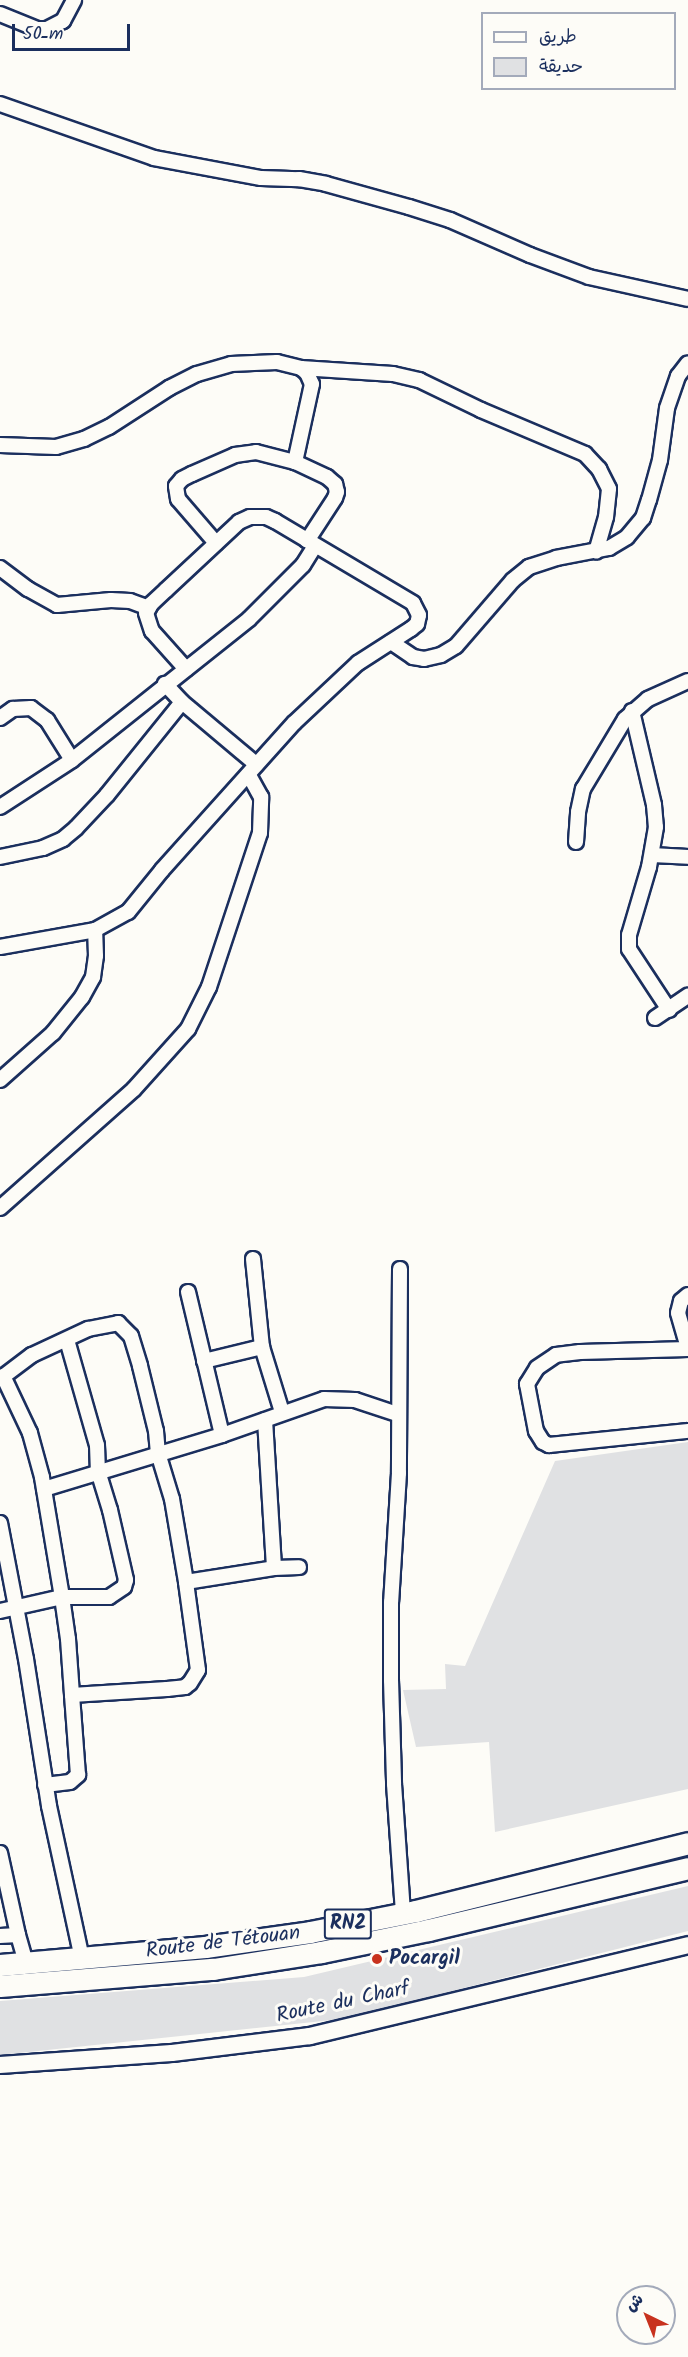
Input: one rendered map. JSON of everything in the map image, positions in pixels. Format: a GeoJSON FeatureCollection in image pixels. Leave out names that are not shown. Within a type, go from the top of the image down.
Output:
{"type":"FeatureCollection","features":[{"type":"Feature","properties":{"kind":"highway","name":"Route de Tétouan"},"geometry":{"type":"LineString","coordinates":[[0,1965],[205,1947],[310,1932],[403,1913],[688,1843]]}},
{"type":"Feature","properties":{"kind":"highway","name":"Route de Tétouan"},"geometry":{"type":"LineString","coordinates":[[0,1986],[213,1968],[321,1952],[428,1930],[688,1868]]}},
{"type":"Feature","properties":{"kind":"street"},"geometry":{"type":"LineString","coordinates":[[0,14],[37,29],[47,29],[63,21],[74,0]]}},
{"type":"Feature","properties":{"kind":"street"},"geometry":{"type":"LineString","coordinates":[[0,104],[154,158],[261,178],[326,184],[409,207],[450,220],[530,255],[589,277],[688,299]]}},
{"type":"Feature","properties":{"kind":"street"},"geometry":{"type":"LineString","coordinates":[[0,445],[56,447],[84,439],[110,428],[179,383],[197,374],[231,364],[277,362],[301,368],[393,374],[419,380],[499,418],[585,454],[602,475],[610,496],[596,552]]}},
{"type":"Feature","properties":{"kind":"street"},"geometry":{"type":"LineString","coordinates":[[390,642],[413,657],[424,659],[441,656],[456,646],[524,570],[556,558],[596,552],[620,543],[643,518],[660,460],[667,408],[678,376],[688,363]]}},
{"type":"Feature","properties":{"kind":"street"},"geometry":{"type":"LineString","coordinates":[[295,462],[312,384],[307,373],[301,368]]}},
{"type":"Feature","properties":{"kind":"street"},"geometry":{"type":"LineString","coordinates":[[0,807],[72,760],[249,619],[303,566],[311,543],[335,498],[337,488],[327,477],[295,462],[256,452],[235,455],[179,482],[175,490],[178,499],[216,543]]}},
{"type":"Feature","properties":{"kind":"street"},"geometry":{"type":"LineString","coordinates":[[0,947],[94,930],[128,912],[252,769],[321,695],[358,663],[417,624],[417,608],[413,603],[275,521],[258,516],[239,522],[148,608],[148,621],[152,631],[186,669]]}},
{"type":"Feature","properties":{"kind":"street"},"geometry":{"type":"LineString","coordinates":[[0,568],[28,589],[57,605],[111,600],[130,601],[148,608]]}},
{"type":"Feature","properties":{"kind":"street"},"geometry":{"type":"LineString","coordinates":[[576,843],[578,812],[583,789],[632,711],[648,699],[688,681]]}},
{"type":"Feature","properties":{"kind":"street"},"geometry":{"type":"LineString","coordinates":[[0,1209],[134,1089],[188,1029],[209,987],[260,833],[261,797],[252,769],[165,684]]}},
{"type":"Feature","properties":{"kind":"street"},"geometry":{"type":"LineString","coordinates":[[0,856],[43,848],[63,839],[107,795],[182,702]]}},
{"type":"Feature","properties":{"kind":"street"},"geometry":{"type":"LineString","coordinates":[[0,718],[13,709],[31,708],[47,720],[72,760]]}},
{"type":"Feature","properties":{"kind":"street"},"geometry":{"type":"LineString","coordinates":[[632,711],[654,805],[656,827],[652,855],[629,935],[628,949],[669,1010]]}},
{"type":"Feature","properties":{"kind":"street"},"geometry":{"type":"LineString","coordinates":[[652,855],[688,857]]}},
{"type":"Feature","properties":{"kind":"street"},"geometry":{"type":"LineString","coordinates":[[0,1080],[53,1033],[82,997],[93,977],[96,956],[94,930]]}},
{"type":"Feature","properties":{"kind":"street"},"geometry":{"type":"LineString","coordinates":[[655,1018],[688,996]]}},
{"type":"Feature","properties":{"kind":"street"},"geometry":{"type":"LineString","coordinates":[[253,1259],[262,1347],[282,1412]]}},
{"type":"Feature","properties":{"kind":"street"},"geometry":{"type":"LineString","coordinates":[[400,1269],[401,1346],[397,1414],[399,1473],[391,1602],[391,1680],[394,1784],[403,1913]]}},
{"type":"Feature","properties":{"kind":"street"},"geometry":{"type":"LineString","coordinates":[[188,1292],[222,1435]]}},
{"type":"Feature","properties":{"kind":"street"},"geometry":{"type":"LineString","coordinates":[[688,1296],[681,1301],[678,1313],[688,1349],[580,1352],[556,1355],[537,1368],[527,1384],[536,1431],[543,1442],[549,1445],[688,1431]]}},
{"type":"Feature","properties":{"kind":"street"},"geometry":{"type":"LineString","coordinates":[[45,1785],[70,1782],[78,1775],[72,1695],[68,1639],[44,1488],[30,1432],[19,1405],[1,1378],[25,1359],[107,1323],[117,1323],[128,1331],[156,1431],[158,1453],[172,1499],[198,1670],[185,1687],[72,1695]]}},
{"type":"Feature","properties":{"kind":"street"},"geometry":{"type":"LineString","coordinates":[[0,1611],[62,1597],[110,1597],[124,1587],[126,1580],[110,1510],[98,1471],[97,1444],[67,1340]]}},
{"type":"Feature","properties":{"kind":"street"},"geometry":{"type":"LineString","coordinates":[[204,1361],[262,1347]]}},
{"type":"Feature","properties":{"kind":"street"},"geometry":{"type":"LineString","coordinates":[[44,1488],[222,1435],[324,1399],[370,1404],[397,1414]]}},
{"type":"Feature","properties":{"kind":"street"},"geometry":{"type":"LineString","coordinates":[[265,1420],[274,1568]]}},
{"type":"Feature","properties":{"kind":"street"},"geometry":{"type":"LineString","coordinates":[[0,1523],[45,1785],[82,1958]]}},
{"type":"Feature","properties":{"kind":"street"},"geometry":{"type":"LineString","coordinates":[[186,1582],[274,1568],[299,1567]]}},
{"type":"Feature","properties":{"kind":"street"},"geometry":{"type":"LineString","coordinates":[[0,1853],[26,1963]]}},
{"type":"Feature","properties":{"kind":"street"},"geometry":{"type":"LineString","coordinates":[[0,1936],[18,1935]]}},
{"type":"Feature","properties":{"kind":"street","name":"Route du Charf"},"geometry":{"type":"LineString","coordinates":[[0,2065],[172,2053],[310,2036],[688,1946]]}},
{"type":"Feature","properties":{"kind":"green space"},"geometry":{"type":"Polygon","coordinates":[[[688,1442],[688,1789],[495,1832],[489,1742],[416,1747],[403,1690],[446,1689],[445,1664],[465,1666],[555,1461],[688,1442]]]}},
{"type":"Feature","properties":{"kind":"green space"},"geometry":{"type":"Polygon","coordinates":[[[688,1886],[688,1931],[342,2019],[0,2055],[0,2001],[304,1977],[688,1886]]]}},
{"type":"Feature","properties":{"kind":"place","name":"Pocargil"},"geometry":{"type":"Point","coordinates":[377,1959]}}]}
